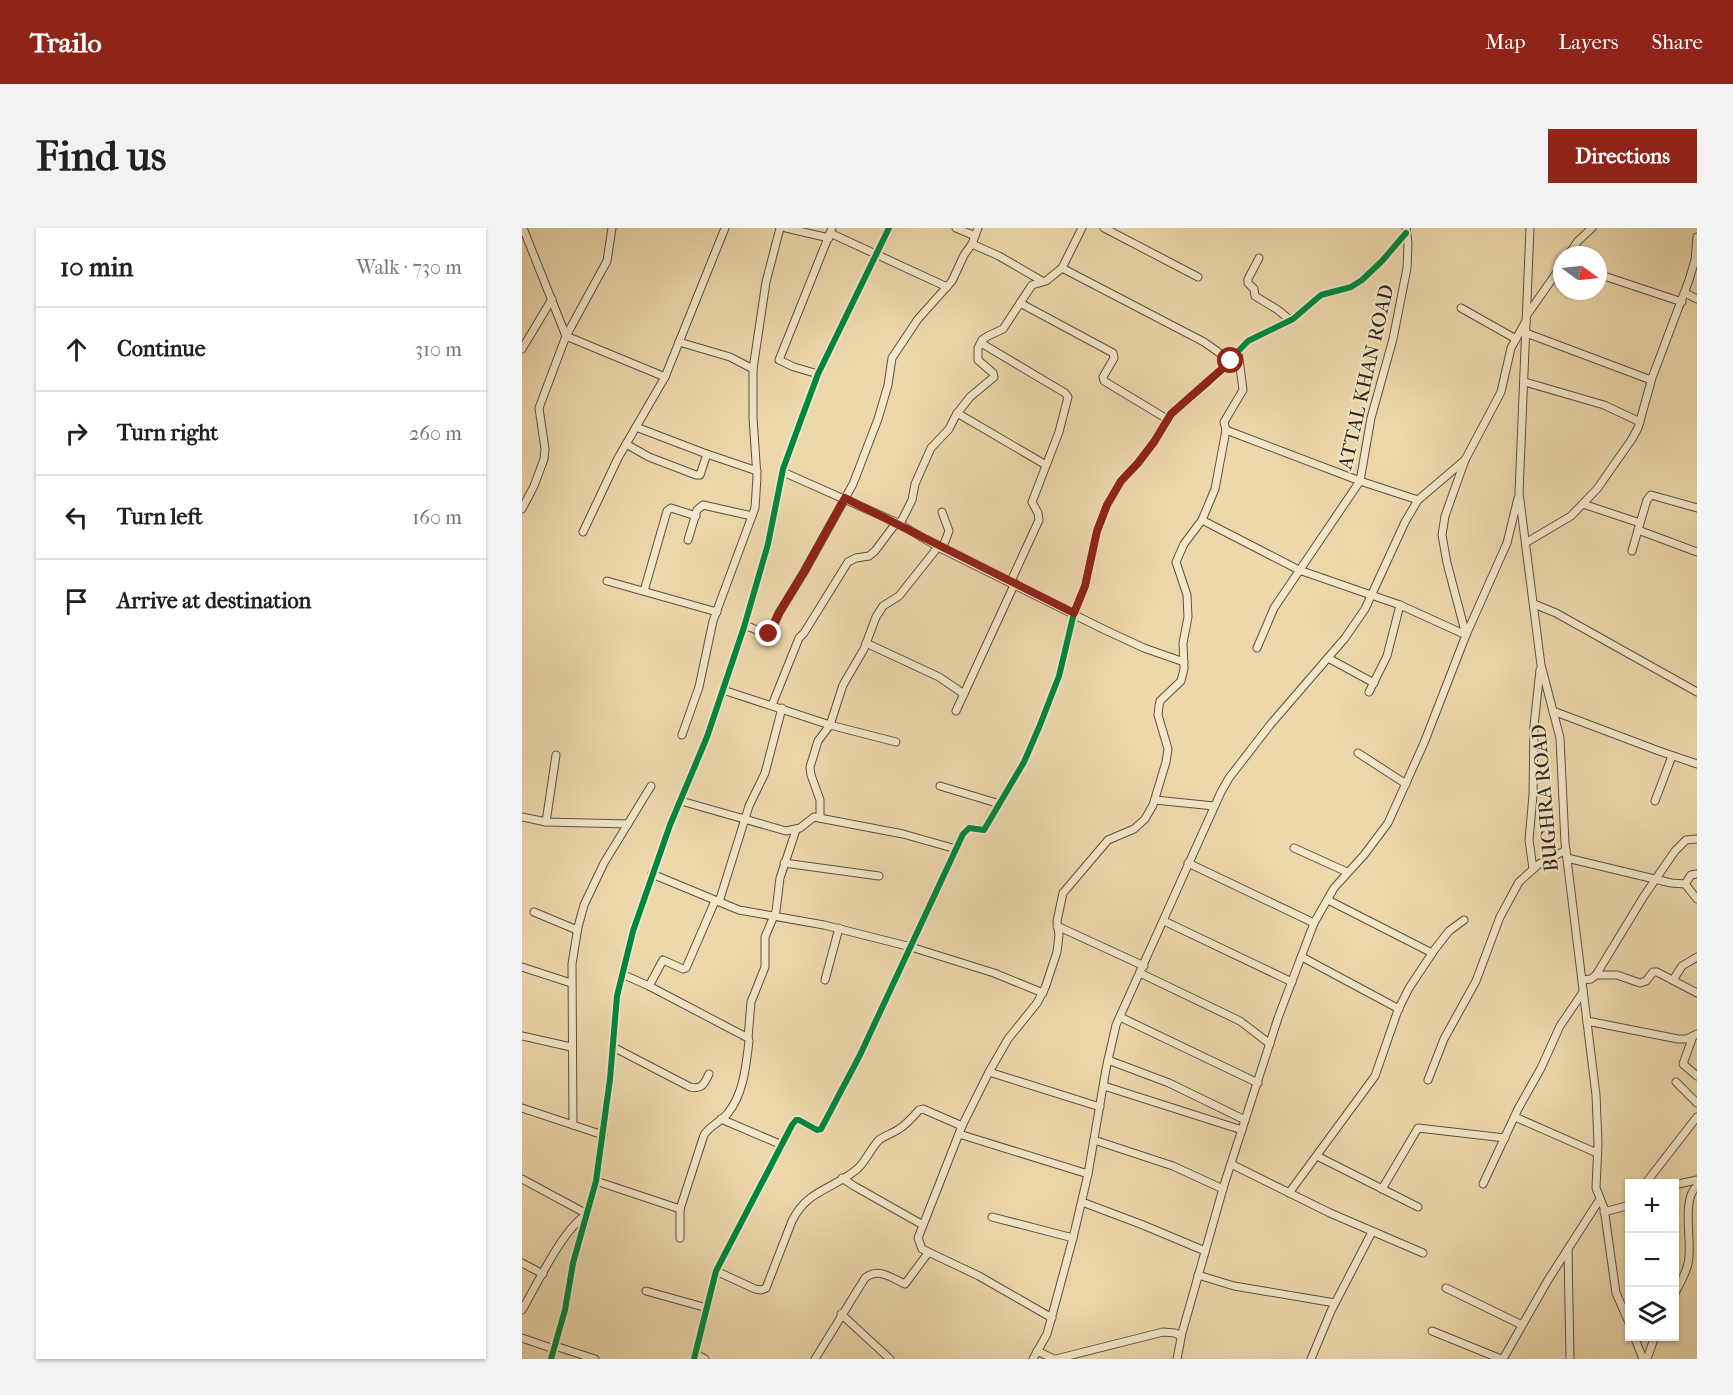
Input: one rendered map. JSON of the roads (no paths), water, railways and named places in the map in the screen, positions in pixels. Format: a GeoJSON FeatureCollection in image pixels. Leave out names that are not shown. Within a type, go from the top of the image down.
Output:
{"type":"FeatureCollection","features":[{"type":"Feature","properties":{"kind":"street"},"geometry":{"type":"LineString","coordinates":[[523,228],[566,336],[665,377]]}},
{"type":"Feature","properties":{"kind":"street"},"geometry":{"type":"LineString","coordinates":[[522,509],[534,486],[546,448],[539,408],[566,336],[607,261],[612,228]]}},
{"type":"Feature","properties":{"kind":"street"},"geometry":{"type":"LineString","coordinates":[[583,532],[626,444],[665,377],[725,228]]}},
{"type":"Feature","properties":{"kind":"street"},"geometry":{"type":"LineString","coordinates":[[682,735],[699,687],[717,612],[755,508],[757,471],[753,418],[753,369],[766,282],[780,228]]}},
{"type":"Feature","properties":{"kind":"street"},"geometry":{"type":"LineString","coordinates":[[786,228],[830,233],[947,287]]}},
{"type":"Feature","properties":{"kind":"street"},"geometry":{"type":"LineString","coordinates":[[551,1359],[565,1310],[573,1263],[597,1181],[617,996],[633,931],[652,874],[707,737],[745,625],[768,544],[783,472],[818,374],[889,228]]}},
{"type":"Feature","properties":{"kind":"street"},"geometry":{"type":"LineString","coordinates":[[956,228],[1042,281]]}},
{"type":"Feature","properties":{"kind":"street"},"geometry":{"type":"LineString","coordinates":[[745,625],[769,634],[859,470],[878,419],[888,385],[892,358],[918,319],[952,281],[978,228]]}},
{"type":"Feature","properties":{"kind":"street"},"geometry":{"type":"LineString","coordinates":[[772,705],[799,638],[848,562],[876,551],[893,527],[902,520],[912,500],[915,484],[931,448],[949,429],[957,413],[970,397],[994,377],[993,373],[978,360],[978,348],[981,343],[988,336],[1003,329],[1032,285],[1062,268],[1082,228]]}},
{"type":"Feature","properties":{"kind":"street"},"geometry":{"type":"LineString","coordinates":[[1104,228],[1198,277]]}},
{"type":"Feature","properties":{"kind":"street","name":"BUGHRA ROAD"},"geometry":{"type":"LineString","coordinates":[[1530,228],[1520,494],[1541,665],[1560,738],[1567,854],[1596,1095],[1595,1183],[1604,1212],[1616,1293],[1625,1315]]}},
{"type":"Feature","properties":{"kind":"street"},"geometry":{"type":"LineString","coordinates":[[1576,246],[1592,228]]}},
{"type":"Feature","properties":{"kind":"street"},"geometry":{"type":"LineString","coordinates":[[705,1359],[695,1357],[716,1271],[782,1144],[796,1120],[821,1130],[967,829],[984,830],[1024,762],[1059,676],[1074,613],[1085,586],[1097,531],[1107,505],[1121,481],[1154,442],[1167,419],[1231,361],[1248,341],[1290,320],[1321,295],[1351,286],[1362,280],[1374,270],[1404,230]]}},
{"type":"Feature","properties":{"kind":"street","name":"ATTAL KHAN ROAD"},"geometry":{"type":"LineString","coordinates":[[1257,648],[1274,608],[1360,481],[1371,418],[1393,339],[1407,268],[1408,243],[1404,230]]}},
{"type":"Feature","properties":{"kind":"street"},"geometry":{"type":"LineString","coordinates":[[818,374],[779,360],[830,233]]}},
{"type":"Feature","properties":{"kind":"street"},"geometry":{"type":"LineString","coordinates":[[1527,542],[1566,520],[1597,489],[1624,452],[1640,422],[1651,380],[1682,302],[1695,260],[1697,237]]}},
{"type":"Feature","properties":{"kind":"street"},"geometry":{"type":"LineString","coordinates":[[1259,258],[1248,283],[1254,289],[1255,296],[1290,320]]}},
{"type":"Feature","properties":{"kind":"street"},"geometry":{"type":"LineString","coordinates":[[1062,268],[1204,342],[1231,361]]}},
{"type":"Feature","properties":{"kind":"street"},"geometry":{"type":"LineString","coordinates":[[1607,277],[1682,302]]}},
{"type":"Feature","properties":{"kind":"street"},"geometry":{"type":"LineString","coordinates":[[1466,635],[1442,535],[1445,516],[1465,460],[1501,392],[1506,366],[1516,339],[1527,317],[1553,278]]}},
{"type":"Feature","properties":{"kind":"street"},"geometry":{"type":"LineString","coordinates":[[1685,293],[1697,299]]}},
{"type":"Feature","properties":{"kind":"street"},"geometry":{"type":"LineString","coordinates":[[522,349],[552,299]]}},
{"type":"Feature","properties":{"kind":"street"},"geometry":{"type":"LineString","coordinates":[[1020,303],[1113,353],[1114,358],[1103,377],[1104,381],[1167,419]]}},
{"type":"Feature","properties":{"kind":"street"},"geometry":{"type":"LineString","coordinates":[[1461,308],[1516,339]]}},
{"type":"Feature","properties":{"kind":"street"},"geometry":{"type":"LineString","coordinates":[[1526,333],[1651,380]]}},
{"type":"Feature","properties":{"kind":"street"},"geometry":{"type":"LineString","coordinates":[[679,342],[730,357],[753,369]]}},
{"type":"Feature","properties":{"kind":"street"},"geometry":{"type":"LineString","coordinates":[[956,711],[1039,520],[1032,502],[1059,432],[1067,401],[1067,395],[981,343]]}},
{"type":"Feature","properties":{"kind":"street"},"geometry":{"type":"LineString","coordinates":[[1052,1318],[979,1276],[922,1250],[918,1238],[962,1126],[989,1072],[1008,1039],[1043,993],[1055,961],[1063,893],[1108,840],[1134,829],[1144,819],[1155,800],[1167,762],[1168,749],[1158,715],[1160,701],[1180,681],[1184,669],[1182,643],[1188,617],[1187,595],[1176,562],[1184,544],[1202,520],[1215,489],[1226,430],[1224,422],[1244,390],[1238,351]]}},
{"type":"Feature","properties":{"kind":"street"},"geometry":{"type":"LineString","coordinates":[[1525,382],[1596,403],[1640,422]]}},
{"type":"Feature","properties":{"kind":"street"},"geometry":{"type":"LineString","coordinates":[[957,413],[1046,465]]}},
{"type":"Feature","properties":{"kind":"street"},"geometry":{"type":"LineString","coordinates":[[636,427],[757,471]]}},
{"type":"Feature","properties":{"kind":"street"},"geometry":{"type":"LineString","coordinates":[[1226,430],[1360,481],[1418,500]]}},
{"type":"Feature","properties":{"kind":"street"},"geometry":{"type":"LineString","coordinates":[[626,444],[649,457],[696,475],[700,475],[707,454]]}},
{"type":"Feature","properties":{"kind":"street"},"geometry":{"type":"LineString","coordinates":[[1033,1359],[1047,1335],[1073,1238],[1088,1174],[1108,1060],[1120,1017],[1214,806],[1228,778],[1328,658],[1365,609],[1405,522],[1418,500],[1465,460]]}},
{"type":"Feature","properties":{"kind":"street"},"geometry":{"type":"LineString","coordinates":[[783,472],[898,523],[940,548],[1144,648],[1184,662]]}},
{"type":"Feature","properties":{"kind":"street"},"geometry":{"type":"LineString","coordinates":[[1177,1359],[1181,1336],[1231,1164],[1270,1044],[1314,923],[1347,872],[1364,855],[1388,823],[1424,743],[1466,635],[1507,543],[1520,494]]}},
{"type":"Feature","properties":{"kind":"street"},"geometry":{"type":"LineString","coordinates":[[1632,551],[1647,500],[1651,495],[1697,508]]}},
{"type":"Feature","properties":{"kind":"street"},"geometry":{"type":"LineString","coordinates":[[1583,504],[1697,552]]}},
{"type":"Feature","properties":{"kind":"street"},"geometry":{"type":"LineString","coordinates":[[688,540],[699,506],[752,516]]}},
{"type":"Feature","properties":{"kind":"street"},"geometry":{"type":"LineString","coordinates":[[644,591],[667,511],[671,508],[696,516]]}},
{"type":"Feature","properties":{"kind":"street"},"geometry":{"type":"LineString","coordinates":[[820,818],[820,800],[810,767],[818,741],[830,725],[846,679],[883,606],[899,596],[940,548],[949,531],[942,512]]}},
{"type":"Feature","properties":{"kind":"street"},"geometry":{"type":"LineString","coordinates":[[1202,520],[1299,570],[1400,605],[1466,635]]}},
{"type":"Feature","properties":{"kind":"street"},"geometry":{"type":"LineString","coordinates":[[607,581],[717,612]]}},
{"type":"Feature","properties":{"kind":"street"},"geometry":{"type":"LineString","coordinates":[[1534,604],[1556,613],[1697,692]]}},
{"type":"Feature","properties":{"kind":"street"},"geometry":{"type":"LineString","coordinates":[[1369,692],[1387,656],[1400,605]]}},
{"type":"Feature","properties":{"kind":"street"},"geometry":{"type":"LineString","coordinates":[[866,643],[939,676],[964,694]]}},
{"type":"Feature","properties":{"kind":"street"},"geometry":{"type":"LineString","coordinates":[[1328,658],[1374,683]]}},
{"type":"Feature","properties":{"kind":"street"},"geometry":{"type":"LineString","coordinates":[[1533,869],[1529,840],[1533,795],[1534,726],[1541,665]]}},
{"type":"Feature","properties":{"kind":"street"},"geometry":{"type":"LineString","coordinates":[[723,690],[830,725],[896,741]]}},
{"type":"Feature","properties":{"kind":"street"},"geometry":{"type":"LineString","coordinates":[[650,986],[663,960],[683,969],[687,968],[717,902],[749,806],[765,773],[782,708]]}},
{"type":"Feature","properties":{"kind":"street"},"geometry":{"type":"LineString","coordinates":[[1553,711],[1697,764]]}},
{"type":"Feature","properties":{"kind":"street"},"geometry":{"type":"LineString","coordinates":[[1358,753],[1406,784]]}},
{"type":"Feature","properties":{"kind":"street"},"geometry":{"type":"LineString","coordinates":[[546,822],[556,755]]}},
{"type":"Feature","properties":{"kind":"street"},"geometry":{"type":"LineString","coordinates":[[1654,801],[1672,756]]}},
{"type":"Feature","properties":{"kind":"street"},"geometry":{"type":"LineString","coordinates":[[573,1125],[571,983],[577,930],[584,905],[604,863],[651,786]]}},
{"type":"Feature","properties":{"kind":"street"},"geometry":{"type":"LineString","coordinates":[[940,786],[1000,804]]}},
{"type":"Feature","properties":{"kind":"street"},"geometry":{"type":"LineString","coordinates":[[1155,800],[1214,806]]}},
{"type":"Feature","properties":{"kind":"street"},"geometry":{"type":"LineString","coordinates":[[681,801],[786,831],[796,830],[814,817],[903,834],[956,849]]}},
{"type":"Feature","properties":{"kind":"street"},"geometry":{"type":"LineString","coordinates":[[522,817],[546,822],[628,824]]}},
{"type":"Feature","properties":{"kind":"street"},"geometry":{"type":"LineString","coordinates":[[680,1238],[680,1209],[704,1135],[733,1106],[742,1084],[751,1002],[765,967],[765,937],[774,915],[784,863],[796,830]]}},
{"type":"Feature","properties":{"kind":"street"},"geometry":{"type":"LineString","coordinates":[[1582,980],[1591,979],[1596,975],[1656,879],[1682,843],[1697,839]]}},
{"type":"Feature","properties":{"kind":"street"},"geometry":{"type":"LineString","coordinates":[[1294,848],[1347,872]]}},
{"type":"Feature","properties":{"kind":"street"},"geometry":{"type":"LineString","coordinates":[[1428,1080],[1444,1039],[1476,981],[1505,906],[1519,882],[1533,869],[1567,854],[1656,879],[1686,884],[1697,899]]}},
{"type":"Feature","properties":{"kind":"street"},"geometry":{"type":"LineString","coordinates":[[784,863],[879,876]]}},
{"type":"Feature","properties":{"kind":"street"},"geometry":{"type":"LineString","coordinates":[[1188,863],[1314,923]]}},
{"type":"Feature","properties":{"kind":"street"},"geometry":{"type":"LineString","coordinates":[[652,874],[739,910],[839,928],[911,947],[994,973],[1043,993]]}},
{"type":"Feature","properties":{"kind":"street"},"geometry":{"type":"LineString","coordinates":[[1686,884],[1690,875],[1697,874]]}},
{"type":"Feature","properties":{"kind":"street"},"geometry":{"type":"LineString","coordinates":[[1328,900],[1432,953]]}},
{"type":"Feature","properties":{"kind":"street"},"geometry":{"type":"LineString","coordinates":[[534,912],[577,930]]}},
{"type":"Feature","properties":{"kind":"street"},"geometry":{"type":"LineString","coordinates":[[1289,1193],[1375,1077],[1399,1009],[1409,988],[1449,931],[1464,920]]}},
{"type":"Feature","properties":{"kind":"street"},"geometry":{"type":"LineString","coordinates":[[1164,921],[1292,982]]}},
{"type":"Feature","properties":{"kind":"street"},"geometry":{"type":"LineString","coordinates":[[1058,926],[1240,1022],[1270,1044]]}},
{"type":"Feature","properties":{"kind":"street"},"geometry":{"type":"LineString","coordinates":[[825,980],[839,928]]}},
{"type":"Feature","properties":{"kind":"street"},"geometry":{"type":"LineString","coordinates":[[1302,957],[1399,1009]]}},
{"type":"Feature","properties":{"kind":"street"},"geometry":{"type":"LineString","coordinates":[[1673,980],[1682,966],[1697,957]]}},
{"type":"Feature","properties":{"kind":"street"},"geometry":{"type":"LineString","coordinates":[[522,967],[571,983]]}},
{"type":"Feature","properties":{"kind":"street"},"geometry":{"type":"LineString","coordinates":[[1596,975],[1617,975],[1640,983],[1646,981],[1653,972],[1657,972],[1697,993]]}},
{"type":"Feature","properties":{"kind":"street"},"geometry":{"type":"LineString","coordinates":[[622,974],[650,986],[748,1038]]}},
{"type":"Feature","properties":{"kind":"street"},"geometry":{"type":"LineString","coordinates":[[1483,1184],[1560,1026],[1583,992]]}},
{"type":"Feature","properties":{"kind":"street"},"geometry":{"type":"LineString","coordinates":[[1120,1017],[1258,1083]]}},
{"type":"Feature","properties":{"kind":"street"},"geometry":{"type":"LineString","coordinates":[[1587,1021],[1678,1039],[1687,1039],[1695,1035]]}},
{"type":"Feature","properties":{"kind":"street"},"geometry":{"type":"LineString","coordinates":[[1695,1035],[1683,1064],[1697,1076]]}},
{"type":"Feature","properties":{"kind":"street"},"geometry":{"type":"LineString","coordinates":[[522,1036],[571,1047]]}},
{"type":"Feature","properties":{"kind":"street"},"geometry":{"type":"LineString","coordinates":[[613,1047],[690,1087],[702,1087],[709,1074]]}},
{"type":"Feature","properties":{"kind":"street"},"geometry":{"type":"LineString","coordinates":[[1108,1060],[1169,1083],[1245,1120]]}},
{"type":"Feature","properties":{"kind":"street"},"geometry":{"type":"LineString","coordinates":[[989,1072],[1100,1107]]}},
{"type":"Feature","properties":{"kind":"street"},"geometry":{"type":"LineString","coordinates":[[1676,1082],[1697,1103]]}},
{"type":"Feature","properties":{"kind":"street"},"geometry":{"type":"LineString","coordinates":[[1104,1086],[1242,1130]]}},
{"type":"Feature","properties":{"kind":"street"},"geometry":{"type":"LineString","coordinates":[[522,1108],[603,1135]]}},
{"type":"Feature","properties":{"kind":"street"},"geometry":{"type":"LineString","coordinates":[[716,1271],[754,1288],[761,1290],[766,1288],[796,1212],[808,1199],[855,1172],[881,1138],[898,1130],[923,1109],[962,1126]]}},
{"type":"Feature","properties":{"kind":"street"},"geometry":{"type":"LineString","coordinates":[[1515,1117],[1597,1153]]}},
{"type":"Feature","properties":{"kind":"street"},"geometry":{"type":"LineString","coordinates":[[1649,1179],[1697,1117]]}},
{"type":"Feature","properties":{"kind":"street"},"geometry":{"type":"LineString","coordinates":[[721,1119],[782,1144]]}},
{"type":"Feature","properties":{"kind":"street"},"geometry":{"type":"LineString","coordinates":[[1382,1189],[1418,1128],[1505,1138]]}},
{"type":"Feature","properties":{"kind":"street"},"geometry":{"type":"LineString","coordinates":[[959,1134],[1088,1174]]}},
{"type":"Feature","properties":{"kind":"street"},"geometry":{"type":"LineString","coordinates":[[1094,1140],[1173,1166],[1223,1190]]}},
{"type":"Feature","properties":{"kind":"street"},"geometry":{"type":"LineString","coordinates":[[1317,1156],[1418,1207]]}},
{"type":"Feature","properties":{"kind":"street"},"geometry":{"type":"LineString","coordinates":[[1231,1164],[1372,1232],[1423,1253]]}},
{"type":"Feature","properties":{"kind":"street"},"geometry":{"type":"LineString","coordinates":[[842,1178],[923,1225]]}},
{"type":"Feature","properties":{"kind":"street"},"geometry":{"type":"LineString","coordinates":[[522,1179],[587,1214]]}},
{"type":"Feature","properties":{"kind":"street"},"geometry":{"type":"LineString","coordinates":[[1679,1184],[1697,1180]]}},
{"type":"Feature","properties":{"kind":"street"},"geometry":{"type":"LineString","coordinates":[[597,1181],[680,1209]]}},
{"type":"Feature","properties":{"kind":"street"},"geometry":{"type":"LineString","coordinates":[[1678,1287],[1690,1257],[1689,1200],[1693,1189],[1697,1186]]}},
{"type":"Feature","properties":{"kind":"street"},"geometry":{"type":"LineString","coordinates":[[1432,1331],[1502,1359],[1600,1199]]}},
{"type":"Feature","properties":{"kind":"street"},"geometry":{"type":"LineString","coordinates":[[1082,1202],[1205,1251]]}},
{"type":"Feature","properties":{"kind":"street"},"geometry":{"type":"LineString","coordinates":[[1604,1212],[1625,1205]]}},
{"type":"Feature","properties":{"kind":"street"},"geometry":{"type":"LineString","coordinates":[[522,1310],[579,1219],[587,1214]]}},
{"type":"Feature","properties":{"kind":"street"},"geometry":{"type":"LineString","coordinates":[[992,1217],[1073,1238]]}},
{"type":"Feature","properties":{"kind":"street"},"geometry":{"type":"LineString","coordinates":[[1311,1359],[1335,1304],[1372,1232]]}},
{"type":"Feature","properties":{"kind":"street"},"geometry":{"type":"LineString","coordinates":[[1568,1249],[1570,1359]]}},
{"type":"Feature","properties":{"kind":"street"},"geometry":{"type":"LineString","coordinates":[[814,1359],[860,1283],[870,1274],[882,1273],[905,1284],[928,1253]]}},
{"type":"Feature","properties":{"kind":"street"},"geometry":{"type":"LineString","coordinates":[[522,1263],[543,1274]]}},
{"type":"Feature","properties":{"kind":"street"},"geometry":{"type":"LineString","coordinates":[[1198,1275],[1234,1286],[1335,1304]]}},
{"type":"Feature","properties":{"kind":"street"},"geometry":{"type":"LineString","coordinates":[[1446,1288],[1522,1326]]}},
{"type":"Feature","properties":{"kind":"street"},"geometry":{"type":"LineString","coordinates":[[646,1291],[706,1308]]}},
{"type":"Feature","properties":{"kind":"street"},"geometry":{"type":"LineString","coordinates":[[841,1314],[890,1359]]}},
{"type":"Feature","properties":{"kind":"street"},"geometry":{"type":"LineString","coordinates":[[1037,1351],[1055,1359],[1163,1332],[1181,1336]]}},
{"type":"Feature","properties":{"kind":"street"},"geometry":{"type":"LineString","coordinates":[[522,1338],[595,1359]]}},
{"type":"Feature","properties":{"kind":"street"},"geometry":{"type":"LineString","coordinates":[[1636,1341],[1645,1359]]}},
{"type":"Feature","properties":{"kind":"street"},"geometry":{"type":"LineString","coordinates":[[1645,1359],[1653,1341]]}}]}
